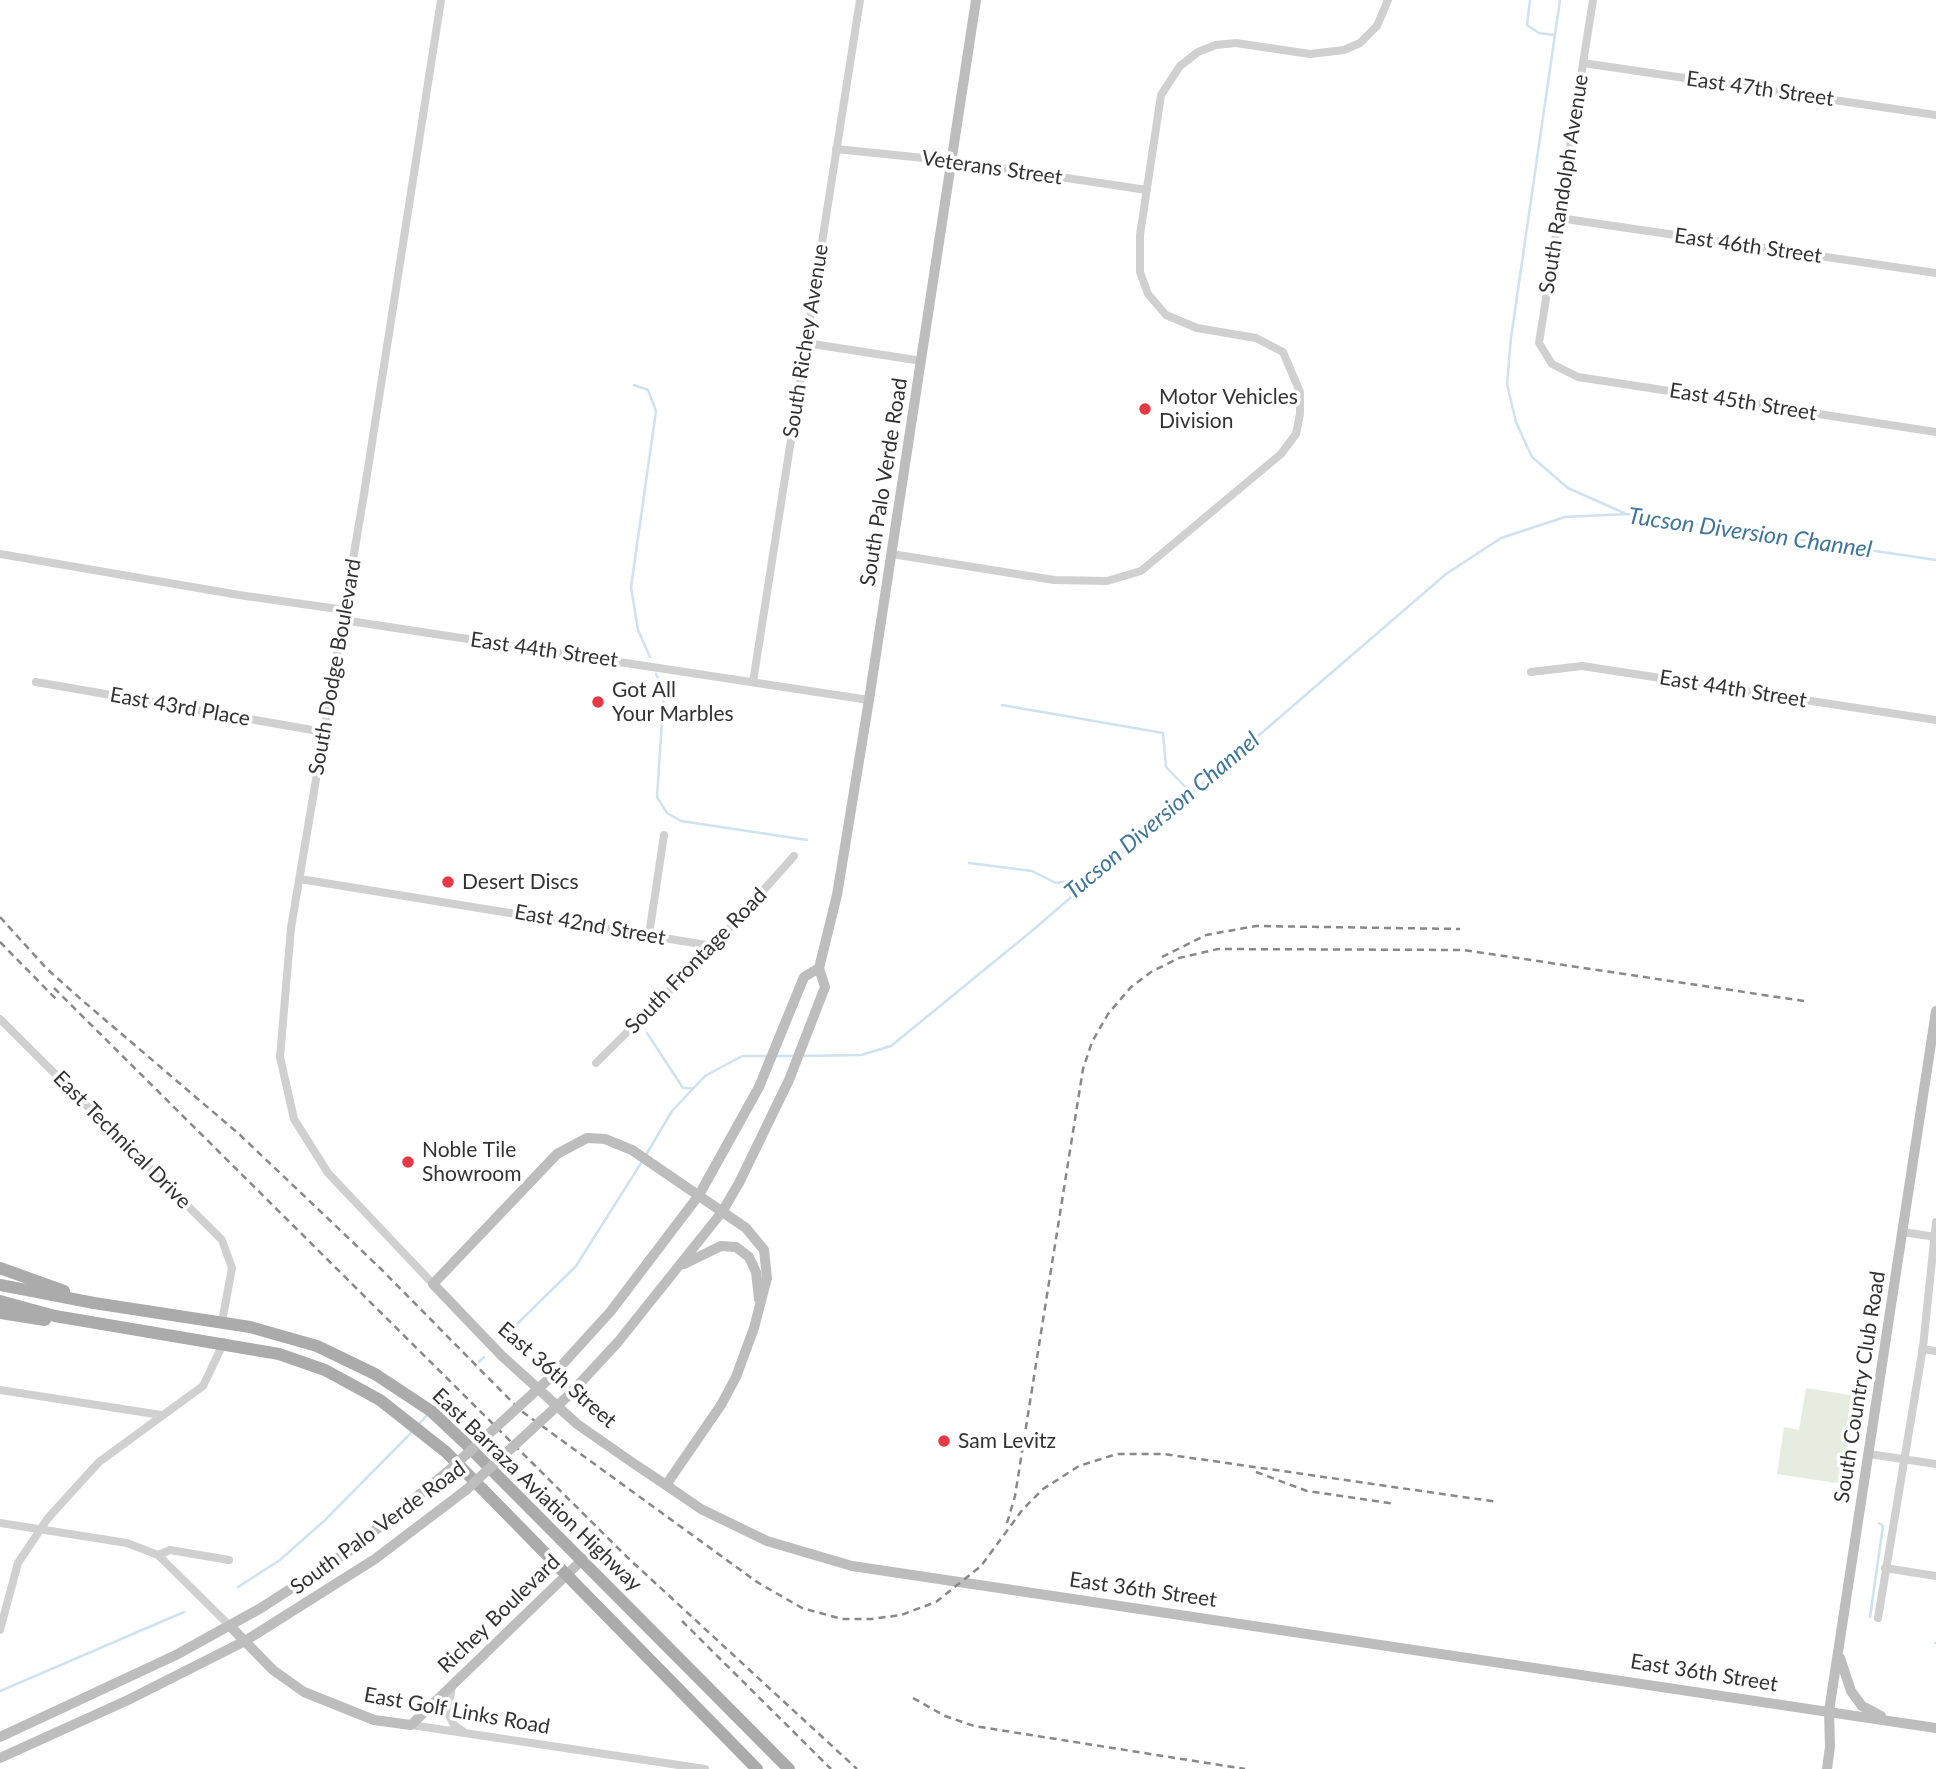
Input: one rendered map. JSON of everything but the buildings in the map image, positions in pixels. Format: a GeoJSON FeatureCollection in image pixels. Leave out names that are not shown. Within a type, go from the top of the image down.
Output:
{"type":"FeatureCollection","features":[{"type":"Feature","properties":{"kind":"main road","name":"South Palo Verde Road"},"geometry":{"type":"LineString","coordinates":[[0,1758],[128,1700],[245,1641],[375,1559],[466,1490],[569,1395],[681,1265],[722,1212],[740,1183],[789,1080],[825,987],[819,968],[837,895],[869,700],[976,0]]}},
{"type":"Feature","properties":{"kind":"main road","name":"South Palo Verde Road"},"geometry":{"type":"LineString","coordinates":[[0,1737],[176,1655],[230,1626],[352,1549],[446,1473],[551,1377],[611,1311],[699,1195],[759,1087],[804,977],[819,968]]}},
{"type":"Feature","properties":{"kind":"main road","name":"South Country Club Road"},"geometry":{"type":"LineString","coordinates":[[1827,1769],[1829,1711],[1936,1011]]}},
{"type":"Feature","properties":{"kind":"main road"},"geometry":{"type":"LineString","coordinates":[[433,1284],[557,1154],[572,1143],[587,1138],[604,1139],[632,1150],[746,1228],[764,1250],[766,1278],[760,1302],[736,1377],[721,1405],[666,1485]]}},
{"type":"Feature","properties":{"kind":"main road"},"geometry":{"type":"LineString","coordinates":[[681,1265],[721,1246],[736,1247],[749,1257],[756,1272],[760,1302]]}},
{"type":"Feature","properties":{"kind":"main road"},"geometry":{"type":"LineString","coordinates":[[0,1268],[71,1293],[146,1310]]}},
{"type":"Feature","properties":{"kind":"main road","name":"East 36th Street"},"geometry":{"type":"LineString","coordinates":[[433,1284],[502,1356],[577,1424],[729,1524],[767,1541],[852,1566],[1936,1728]]}},
{"type":"Feature","properties":{"kind":"main road","name":"East Barraza Aviation Highway"},"geometry":{"type":"LineString","coordinates":[[0,1285],[271,1332],[317,1346],[360,1366],[397,1388],[446,1425],[583,1559],[789,1769]]}},
{"type":"Feature","properties":{"kind":"main road","name":"East Barraza Aviation Highway"},"geometry":{"type":"LineString","coordinates":[[0,1301],[55,1316],[224,1342],[279,1354],[325,1370],[401,1414],[433,1440],[757,1769]]}},
{"type":"Feature","properties":{"kind":"main road"},"geometry":{"type":"LineString","coordinates":[[0,1313],[141,1331]]}},
{"type":"Feature","properties":{"kind":"main road"},"geometry":{"type":"LineString","coordinates":[[224,1342],[231,1335],[248,1334],[297,1345],[341,1360],[397,1388]]}},
{"type":"Feature","properties":{"kind":"main road","name":"Richey Boulevard"},"geometry":{"type":"LineString","coordinates":[[411,1725],[583,1559]]}},
{"type":"Feature","properties":{"kind":"main road","name":"East Golf Links Road"},"geometry":{"type":"LineString","coordinates":[[230,1626],[273,1670],[304,1692],[374,1720],[411,1725]]}},
{"type":"Feature","properties":{"kind":"main road"},"geometry":{"type":"LineString","coordinates":[[1838,1652],[1851,1691],[1862,1706],[1890,1721]]}},
{"type":"Feature","properties":{"kind":"street","name":"South Dodge Boulevard"},"geometry":{"type":"LineString","coordinates":[[433,1284],[328,1172],[294,1119],[279,1057],[286,968],[442,0]]}},
{"type":"Feature","properties":{"kind":"street","name":"South Richey Avenue"},"geometry":{"type":"LineString","coordinates":[[753,682],[860,0]]}},
{"type":"Feature","properties":{"kind":"street"},"geometry":{"type":"LineString","coordinates":[[892,554],[1054,580],[1107,582],[1141,571],[1281,454],[1296,434],[1300,392],[1283,352],[1256,338],[1197,328],[1166,315],[1148,294],[1140,272],[1140,235],[1161,94],[1173,73],[1188,58],[1206,48],[1226,43],[1310,54],[1344,51],[1368,36],[1381,20],[1388,0]]}},
{"type":"Feature","properties":{"kind":"street","name":"South Randolph Avenue"},"geometry":{"type":"LineString","coordinates":[[1552,364],[1539,343],[1593,0]]}},
{"type":"Feature","properties":{"kind":"street","name":"East 47th Street"},"geometry":{"type":"LineString","coordinates":[[1583,63],[1936,115]]}},
{"type":"Feature","properties":{"kind":"street","name":"Veterans Street"},"geometry":{"type":"LineString","coordinates":[[836,149],[953,161],[1147,190]]}},
{"type":"Feature","properties":{"kind":"street","name":"East 46th Street"},"geometry":{"type":"LineString","coordinates":[[1559,218],[1936,273]]}},
{"type":"Feature","properties":{"kind":"street"},"geometry":{"type":"LineString","coordinates":[[806,343],[922,361]]}},
{"type":"Feature","properties":{"kind":"street","name":"East 45th Street"},"geometry":{"type":"LineString","coordinates":[[1552,364],[1578,377],[1936,432]]}},
{"type":"Feature","properties":{"kind":"street"},"geometry":{"type":"LineString","coordinates":[[0,554],[239,595],[345,610]]}},
{"type":"Feature","properties":{"kind":"street","name":"East 44th Street"},"geometry":{"type":"LineString","coordinates":[[343,620],[869,700]]}},
{"type":"Feature","properties":{"kind":"street","name":"East 44th Street"},"geometry":{"type":"LineString","coordinates":[[1531,672],[1582,666],[1936,720]]}},
{"type":"Feature","properties":{"kind":"street","name":"East 43rd Place"},"geometry":{"type":"LineString","coordinates":[[36,682],[324,732]]}},
{"type":"Feature","properties":{"kind":"street"},"geometry":{"type":"LineString","coordinates":[[649,935],[664,835]]}},
{"type":"Feature","properties":{"kind":"street","name":"South Frontage Road"},"geometry":{"type":"LineString","coordinates":[[596,1063],[713,946],[794,856]]}},
{"type":"Feature","properties":{"kind":"street","name":"East 42nd Street"},"geometry":{"type":"LineString","coordinates":[[300,879],[713,946]]}},
{"type":"Feature","properties":{"kind":"street","name":"East Technical Drive"},"geometry":{"type":"LineString","coordinates":[[0,1019],[222,1240],[232,1268],[222,1322]]}},
{"type":"Feature","properties":{"kind":"street"},"geometry":{"type":"LineString","coordinates":[[1878,1618],[1922,1349],[1936,1222]]}},
{"type":"Feature","properties":{"kind":"street"},"geometry":{"type":"LineString","coordinates":[[1903,1232],[1935,1236]]}},
{"type":"Feature","properties":{"kind":"street"},"geometry":{"type":"LineString","coordinates":[[0,1630],[18,1563],[39,1528],[66,1494],[99,1462],[203,1386],[224,1342]]}},
{"type":"Feature","properties":{"kind":"street"},"geometry":{"type":"LineString","coordinates":[[1922,1349],[1936,1351]]}},
{"type":"Feature","properties":{"kind":"street"},"geometry":{"type":"LineString","coordinates":[[0,1390],[162,1415]]}},
{"type":"Feature","properties":{"kind":"street"},"geometry":{"type":"LineString","coordinates":[[1869,1454],[1936,1464]]}},
{"type":"Feature","properties":{"kind":"street"},"geometry":{"type":"LineString","coordinates":[[0,1523],[127,1543],[158,1555],[230,1626]]}},
{"type":"Feature","properties":{"kind":"street"},"geometry":{"type":"LineString","coordinates":[[158,1555],[170,1550],[229,1560]]}},
{"type":"Feature","properties":{"kind":"street"},"geometry":{"type":"LineString","coordinates":[[1885,1568],[1936,1576]]}},
{"type":"Feature","properties":{"kind":"street"},"geometry":{"type":"LineString","coordinates":[[452,1685],[448,1713],[454,1725],[467,1733]]}},
{"type":"Feature","properties":{"kind":"street","name":"East Golf Links Road"},"geometry":{"type":"LineString","coordinates":[[411,1725],[705,1769]]}},
{"type":"Feature","properties":{"kind":"shaded area"},"geometry":{"type":"Polygon","coordinates":[[[1806,1388],[1856,1396],[1843,1484],[1777,1474],[1784,1427],[1799,1430],[1806,1388]]]}},
{"type":"Feature","properties":{"kind":"waterway"},"geometry":{"type":"LineString","coordinates":[[1530,0],[1527,25],[1539,33],[1554,35]]}},
{"type":"Feature","properties":{"kind":"waterway"},"geometry":{"type":"LineString","coordinates":[[1560,0],[1511,338],[1507,384],[1516,422],[1532,457],[1568,488],[1624,513]]}},
{"type":"Feature","properties":{"kind":"waterway"},"geometry":{"type":"LineString","coordinates":[[634,385],[648,390],[656,411],[631,587],[638,630],[650,657]]}},
{"type":"Feature","properties":{"kind":"waterway","name":"Tucson Diversion Channel"},"geometry":{"type":"LineString","coordinates":[[800,1056],[861,1055],[891,1046],[1033,930],[1446,574],[1501,538],[1565,517],[1627,514],[1936,560]]}},
{"type":"Feature","properties":{"kind":"waterway"},"geometry":{"type":"LineString","coordinates":[[656,674],[664,691],[657,797],[667,813],[681,821],[807,840]]}},
{"type":"Feature","properties":{"kind":"waterway"},"geometry":{"type":"LineString","coordinates":[[1002,705],[1163,733],[1166,767],[1192,794]]}},
{"type":"Feature","properties":{"kind":"waterway"},"geometry":{"type":"LineString","coordinates":[[969,863],[1032,871],[1056,883],[1095,877]]}},
{"type":"Feature","properties":{"kind":"waterway"},"geometry":{"type":"LineString","coordinates":[[647,1033],[683,1088],[691,1088]]}},
{"type":"Feature","properties":{"kind":"waterway","name":"Tucson Diversion Channel"},"geometry":{"type":"LineString","coordinates":[[646,1155],[672,1111],[705,1076],[742,1056],[769,1056]]}},
{"type":"Feature","properties":{"kind":"waterway","name":"Tucson Diversion Channel"},"geometry":{"type":"LineString","coordinates":[[776,1056],[794,1056]]}},
{"type":"Feature","properties":{"kind":"waterway","name":"Tucson Diversion Channel"},"geometry":{"type":"LineString","coordinates":[[503,1338],[576,1266],[643,1160]]}},
{"type":"Feature","properties":{"kind":"waterway"},"geometry":{"type":"LineString","coordinates":[[479,1362],[484,1357]]}},
{"type":"Feature","properties":{"kind":"waterway","name":"Tucson Diversion Channel"},"geometry":{"type":"LineString","coordinates":[[434,1409],[448,1394]]}},
{"type":"Feature","properties":{"kind":"waterway","name":"Tucson Diversion Channel"},"geometry":{"type":"LineString","coordinates":[[419,1424],[429,1413]]}},
{"type":"Feature","properties":{"kind":"waterway","name":"Tucson Diversion Channel"},"geometry":{"type":"LineString","coordinates":[[238,1587],[280,1560],[324,1521],[413,1431]]}},
{"type":"Feature","properties":{"kind":"waterway"},"geometry":{"type":"LineString","coordinates":[[1870,1617],[1883,1526],[1879,1523]]}},
{"type":"Feature","properties":{"kind":"waterway","name":"Tucson Diversion Channel"},"geometry":{"type":"LineString","coordinates":[[0,1691],[184,1612]]}},
{"type":"Feature","properties":{"kind":"railway"},"geometry":{"type":"LineString","coordinates":[[0,917],[47,969],[239,1134],[381,1269],[520,1410],[757,1582],[802,1608],[842,1619],[871,1619],[901,1615],[936,1602],[981,1566],[1023,1509],[1043,1489],[1079,1466],[1117,1454],[1164,1454],[1498,1502]]}},
{"type":"Feature","properties":{"kind":"railway"},"geometry":{"type":"LineString","coordinates":[[1162,957],[1206,935],[1256,926],[1460,929]]}},
{"type":"Feature","properties":{"kind":"railway"},"geometry":{"type":"LineString","coordinates":[[0,942],[56,999]]}},
{"type":"Feature","properties":{"kind":"railway"},"geometry":{"type":"LineString","coordinates":[[1007,1523],[1015,1496],[1083,1069],[1092,1042],[1108,1014],[1131,987],[1151,972],[1179,958],[1218,949],[1464,950],[1804,1001]]}},
{"type":"Feature","properties":{"kind":"railway"},"geometry":{"type":"LineString","coordinates":[[54,988],[627,1557],[857,1769]]}},
{"type":"Feature","properties":{"kind":"railway"},"geometry":{"type":"LineString","coordinates":[[1256,1472],[1307,1491],[1395,1504]]}},
{"type":"Feature","properties":{"kind":"railway"},"geometry":{"type":"LineString","coordinates":[[682,1621],[831,1769]]}},
{"type":"Feature","properties":{"kind":"railway"},"geometry":{"type":"LineString","coordinates":[[913,1698],[945,1716],[974,1726],[1245,1769]]}},
{"type":"Feature","properties":{"kind":"place","name":"Motor Vehicles Division"},"geometry":{"type":"Point","coordinates":[1145,409]}},
{"type":"Feature","properties":{"kind":"place","name":"Got All Your Marbles"},"geometry":{"type":"Point","coordinates":[598,702]}},
{"type":"Feature","properties":{"kind":"place","name":"Desert Discs"},"geometry":{"type":"Point","coordinates":[448,882]}},
{"type":"Feature","properties":{"kind":"place","name":"Noble Tile Showroom"},"geometry":{"type":"Point","coordinates":[408,1162]}},
{"type":"Feature","properties":{"kind":"place","name":"Sam Levitz"},"geometry":{"type":"Point","coordinates":[944,1441]}}]}
